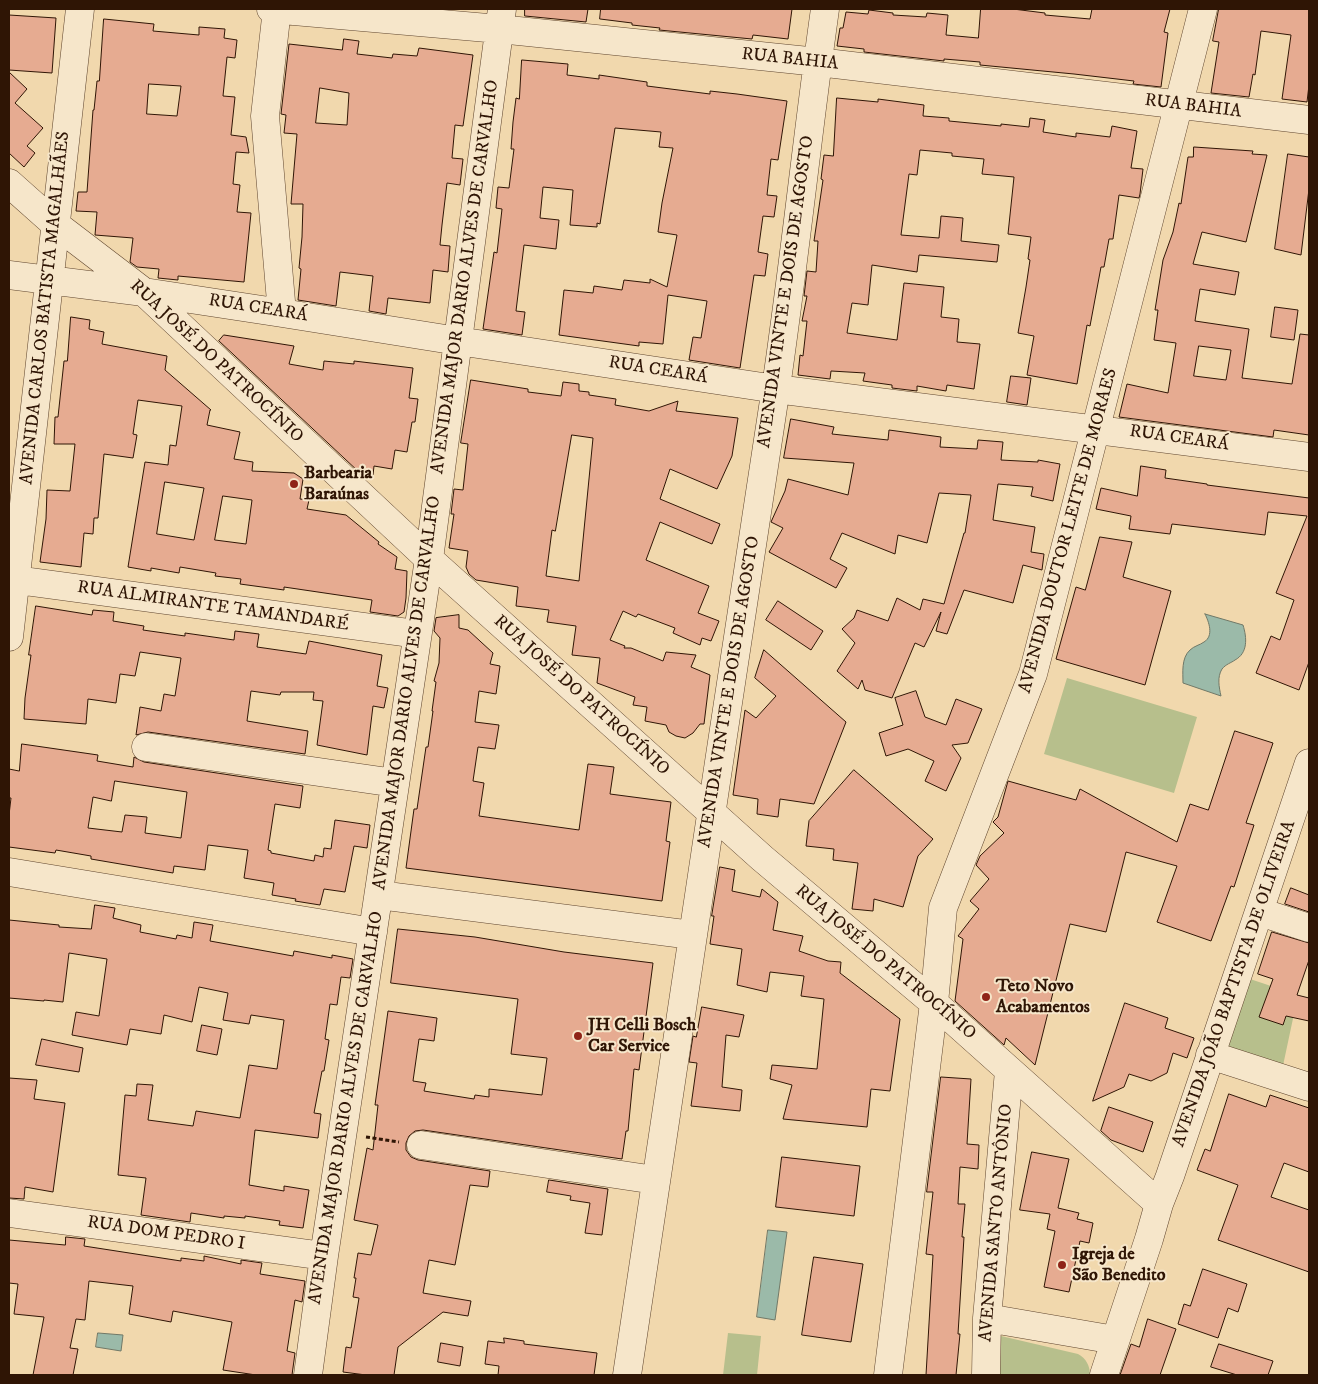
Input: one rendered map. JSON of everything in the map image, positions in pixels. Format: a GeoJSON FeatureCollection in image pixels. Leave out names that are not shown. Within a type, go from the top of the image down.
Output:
{"type":"FeatureCollection","features":[{"type":"Feature","properties":{"kind":"street","name":"AVENIDA CARLOS BATISTA MAGALHÃES"},"geometry":{"type":"LineString","coordinates":[[9,636],[12,580],[80,9]]}},
{"type":"Feature","properties":{"kind":"street","name":"RUA BAHIA"},"geometry":{"type":"LineString","coordinates":[[271,9],[500,19],[818,62],[1309,120]]}},
{"type":"Feature","properties":{"kind":"street"},"geometry":{"type":"LineString","coordinates":[[277,9],[265,116],[282,313]]}},
{"type":"Feature","properties":{"kind":"street","name":"AVENIDA VINTE E DOIS DE AGOSTO"},"geometry":{"type":"LineString","coordinates":[[627,1375],[776,389],[826,9]]}},
{"type":"Feature","properties":{"kind":"street","name":"AVENIDA DOUTOR LEITE DE MORAES"},"geometry":{"type":"LineString","coordinates":[[888,1375],[934,1003],[943,908],[1033,674],[1203,9]]}},
{"type":"Feature","properties":{"kind":"street","name":"AVENIDA MAJOR DARIO ALVES DE CARVALHO"},"geometry":{"type":"LineString","coordinates":[[308,1375],[416,634],[429,560],[500,19]]}},
{"type":"Feature","properties":{"kind":"street","name":"RUA JOSÉ DO PATROCÍNIO"},"geometry":{"type":"LineString","coordinates":[[9,183],[55,224],[144,292],[429,560],[762,858],[934,1003],[1159,1204]]}},
{"type":"Feature","properties":{"kind":"street","name":"RUA CEARÁ"},"geometry":{"type":"LineString","coordinates":[[9,275],[144,292],[776,389],[1097,428],[1309,457]]}},
{"type":"Feature","properties":{"kind":"street","name":"RUA ALMIRANTE TAMANDARÉ"},"geometry":{"type":"LineString","coordinates":[[12,580],[416,634]]}},
{"type":"Feature","properties":{"kind":"street"},"geometry":{"type":"LineString","coordinates":[[146,747],[395,783]]}},
{"type":"Feature","properties":{"kind":"street","name":"AVENIDA JOÃO BAPTISTA DE OLIVEIRA"},"geometry":{"type":"LineString","coordinates":[[1104,1375],[1159,1204],[1260,912],[1309,763]]}},
{"type":"Feature","properties":{"kind":"street"},"geometry":{"type":"LineString","coordinates":[[9,872],[373,932]]}},
{"type":"Feature","properties":{"kind":"street"},"geometry":{"type":"LineString","coordinates":[[379,895],[692,935]]}},
{"type":"Feature","properties":{"kind":"street"},"geometry":{"type":"LineString","coordinates":[[1260,912],[1309,928]]}},
{"type":"Feature","properties":{"kind":"street"},"geometry":{"type":"LineString","coordinates":[[1210,1055],[1309,1087]]}},
{"type":"Feature","properties":{"kind":"street","name":"AVENIDA SANTO ANTÔNIO"},"geometry":{"type":"LineString","coordinates":[[986,1375],[987,1318],[1010,1071]]}},
{"type":"Feature","properties":{"kind":"street"},"geometry":{"type":"LineString","coordinates":[[421,1145],[655,1180]]}},
{"type":"Feature","properties":{"kind":"street","name":"RUA DOM PEDRO I"},"geometry":{"type":"LineString","coordinates":[[9,1213],[324,1256]]}},
{"type":"Feature","properties":{"kind":"street"},"geometry":{"type":"LineString","coordinates":[[987,1318],[1115,1340]]}},
{"type":"Feature","properties":{"kind":"path"},"geometry":{"type":"LineString","coordinates":[[343,1134],[421,1145]]}},
{"type":"Feature","properties":{"kind":"green space"},"geometry":{"type":"Polygon","coordinates":[[[1067,678],[1197,717],[1174,793],[1044,754],[1067,678]]]}},
{"type":"Feature","properties":{"kind":"green space"},"geometry":{"type":"Polygon","coordinates":[[[1247,978],[1298,995],[1281,1075],[1226,1049],[1247,978]]]}},
{"type":"Feature","properties":{"kind":"green space"},"geometry":{"type":"Polygon","coordinates":[[[728,1333],[761,1336],[757,1375],[723,1375],[728,1333]]]}},
{"type":"Feature","properties":{"kind":"green space"},"geometry":{"type":"Polygon","coordinates":[[[1001,1336],[1078,1354],[1087,1363],[1090,1375],[999,1375],[1001,1336]]]}},
{"type":"Feature","properties":{"kind":"shaded area"},"geometry":{"type":"Polygon","coordinates":[[[1205,614],[1243,625],[1246,640],[1244,649],[1239,657],[1225,666],[1220,672],[1221,696],[1183,683],[1183,666],[1187,653],[1204,642],[1210,633],[1205,614]]]}},
{"type":"Feature","properties":{"kind":"shaded area"},"geometry":{"type":"Polygon","coordinates":[[[768,1230],[787,1232],[775,1320],[757,1317],[768,1230]]]}},
{"type":"Feature","properties":{"kind":"shaded area"},"geometry":{"type":"Polygon","coordinates":[[[98,1333],[123,1335],[121,1351],[96,1347],[98,1333]]]}},
{"type":"Feature","properties":{"kind":"building"},"geometry":{"type":"Polygon","coordinates":[[[525,9],[588,9],[586,22],[525,16],[525,9]]]}},
{"type":"Feature","properties":{"kind":"building"},"geometry":{"type":"Polygon","coordinates":[[[601,9],[792,9],[788,39],[753,35],[752,39],[659,30],[660,28],[600,19],[601,9]]]}},
{"type":"Feature","properties":{"kind":"building"},"geometry":{"type":"Polygon","coordinates":[[[981,9],[1013,9],[1045,13],[1045,15],[1090,19],[1092,9],[1170,9],[1164,32],[1168,33],[1161,87],[1133,84],[1134,81],[980,65],[980,62],[944,59],[944,61],[864,52],[864,49],[837,46],[840,28],[843,28],[846,12],[868,14],[869,10],[893,13],[893,15],[926,17],[927,13],[948,15],[946,35],[978,38],[981,9]]]}},
{"type":"Feature","properties":{"kind":"building"},"geometry":{"type":"Polygon","coordinates":[[[1219,9],[1309,9],[1309,85],[1307,102],[1282,99],[1291,35],[1261,31],[1255,75],[1253,74],[1249,97],[1211,93],[1219,42],[1213,41],[1219,9]]]}},
{"type":"Feature","properties":{"kind":"building"},"geometry":{"type":"Polygon","coordinates":[[[9,15],[56,18],[52,73],[9,70],[9,15]]]}},
{"type":"Feature","properties":{"kind":"building"},"geometry":{"type":"Polygon","coordinates":[[[104,19],[154,24],[153,31],[199,35],[199,27],[225,29],[224,38],[237,40],[235,58],[227,57],[223,96],[235,97],[231,135],[246,137],[249,153],[236,152],[233,184],[240,185],[237,212],[251,213],[244,282],[178,276],[178,280],[158,278],[159,269],[137,267],[130,262],[133,238],[95,235],[97,212],[76,211],[78,192],[87,192],[93,110],[97,81],[99,81],[104,19]],[[149,84],[147,114],[177,116],[181,86],[149,84]]]}},
{"type":"Feature","properties":{"kind":"building"},"geometry":{"type":"Polygon","coordinates":[[[344,39],[359,41],[357,54],[392,58],[393,54],[417,56],[419,48],[473,55],[463,126],[455,125],[452,158],[463,159],[460,185],[447,183],[442,225],[440,245],[450,246],[448,272],[433,270],[430,303],[388,298],[386,314],[369,311],[373,276],[340,272],[336,306],[298,300],[303,204],[291,204],[297,134],[284,133],[286,115],[281,114],[289,44],[342,50],[344,39]],[[320,88],[316,123],[347,125],[349,93],[320,88]]]}},
{"type":"Feature","properties":{"kind":"building"},"geometry":{"type":"Polygon","coordinates":[[[522,60],[568,64],[567,75],[599,79],[599,75],[647,82],[647,86],[710,94],[710,91],[787,101],[778,160],[771,159],[767,195],[777,196],[774,217],[763,216],[758,252],[768,254],[765,276],[754,275],[740,368],[689,360],[693,337],[701,338],[707,301],[668,295],[663,344],[639,342],[639,346],[559,335],[564,290],[593,293],[594,286],[622,290],[624,280],[650,283],[650,279],[667,287],[677,235],[658,232],[673,148],[659,147],[661,132],[615,128],[600,224],[597,223],[597,227],[570,225],[573,190],[543,187],[540,218],[559,220],[556,249],[524,245],[516,311],[525,312],[522,335],[483,329],[494,252],[497,253],[502,209],[496,208],[498,187],[509,188],[514,149],[511,149],[513,122],[516,98],[519,99],[522,60]]]}},
{"type":"Feature","properties":{"kind":"building"},"geometry":{"type":"Polygon","coordinates":[[[9,72],[27,89],[15,103],[43,128],[27,146],[35,153],[24,167],[9,153],[9,72]]]}},
{"type":"Feature","properties":{"kind":"building"},"geometry":{"type":"Polygon","coordinates":[[[837,98],[878,102],[878,99],[924,105],[923,116],[949,118],[949,121],[1029,127],[1030,118],[1045,120],[1043,132],[1076,137],[1076,133],[1110,137],[1112,126],[1137,131],[1131,168],[1143,169],[1140,194],[1139,198],[1119,195],[1113,239],[1109,239],[1104,267],[1101,267],[1090,326],[1087,325],[1077,384],[1027,375],[1034,336],[1018,333],[1030,260],[1028,259],[1031,237],[1008,234],[1014,177],[982,174],[984,159],[920,150],[917,175],[909,174],[901,235],[939,238],[941,216],[963,218],[961,241],[999,245],[997,262],[919,255],[917,272],[872,265],[868,305],[852,303],[847,333],[897,340],[904,283],[944,287],[941,317],[959,319],[957,342],[980,344],[974,389],[947,385],[946,391],[917,386],[917,391],[892,388],[892,385],[863,381],[865,373],[831,371],[830,379],[798,375],[800,355],[803,356],[807,321],[802,321],[807,296],[804,296],[807,271],[816,272],[818,241],[814,241],[823,180],[821,179],[824,155],[833,156],[837,98]]]}},
{"type":"Feature","properties":{"kind":"building"},"geometry":{"type":"Polygon","coordinates":[[[1194,147],[1253,151],[1252,154],[1267,155],[1246,242],[1202,232],[1193,264],[1239,272],[1235,295],[1200,289],[1195,321],[1249,329],[1242,378],[1292,384],[1300,334],[1309,335],[1309,435],[1274,430],[1273,437],[1119,417],[1127,384],[1168,393],[1176,343],[1154,340],[1158,310],[1155,310],[1163,260],[1173,232],[1179,203],[1181,204],[1188,157],[1193,157],[1194,147]],[[1199,346],[1194,376],[1226,380],[1231,350],[1199,346]]]}},
{"type":"Feature","properties":{"kind":"building"},"geometry":{"type":"Polygon","coordinates":[[[1288,154],[1309,157],[1309,189],[1301,255],[1275,249],[1288,154]]]}},
{"type":"Feature","properties":{"kind":"building"},"geometry":{"type":"Polygon","coordinates":[[[1275,307],[1298,310],[1294,340],[1271,337],[1275,307]]]}},
{"type":"Feature","properties":{"kind":"building"},"geometry":{"type":"Polygon","coordinates":[[[71,317],[90,320],[89,329],[104,332],[102,344],[167,356],[165,370],[211,410],[207,425],[240,432],[234,459],[253,462],[252,471],[294,473],[303,479],[300,499],[309,500],[307,509],[346,515],[379,542],[378,544],[397,557],[395,569],[407,571],[404,612],[398,616],[370,612],[372,600],[284,587],[284,590],[240,584],[241,579],[215,576],[216,573],[180,567],[179,573],[151,568],[151,571],[128,567],[145,462],[168,465],[170,445],[176,446],[182,406],[138,400],[133,434],[137,435],[133,458],[104,454],[98,518],[94,518],[93,534],[84,533],[81,567],[40,562],[46,519],[47,490],[70,491],[75,444],[54,444],[55,417],[58,417],[64,361],[67,361],[71,317]],[[165,482],[157,534],[194,540],[204,488],[165,482]],[[223,496],[215,540],[246,544],[252,500],[223,496]]]}},
{"type":"Feature","properties":{"kind":"building"},"geometry":{"type":"Polygon","coordinates":[[[224,335],[294,346],[289,364],[323,370],[324,361],[354,364],[354,361],[413,368],[409,398],[418,399],[415,422],[412,422],[407,452],[395,450],[392,469],[374,466],[373,475],[360,473],[219,341],[224,335]]]}},
{"type":"Feature","properties":{"kind":"building"},"geometry":{"type":"Polygon","coordinates":[[[1011,376],[1031,378],[1027,405],[1007,402],[1011,376]]]}},
{"type":"Feature","properties":{"kind":"building"},"geometry":{"type":"Polygon","coordinates":[[[471,380],[528,389],[528,392],[561,396],[563,382],[579,384],[579,391],[589,392],[589,395],[616,399],[615,405],[649,411],[678,401],[676,411],[738,418],[732,456],[717,489],[670,469],[660,499],[720,524],[712,544],[660,522],[646,560],[709,586],[698,613],[719,621],[711,641],[702,638],[700,645],[673,633],[675,628],[638,614],[636,617],[623,611],[610,640],[625,646],[624,648],[631,648],[663,661],[666,652],[696,655],[691,667],[710,675],[704,724],[700,724],[693,733],[685,738],[669,732],[666,725],[645,721],[647,707],[633,705],[635,697],[597,683],[600,658],[572,655],[576,626],[547,622],[549,610],[516,606],[518,587],[476,580],[469,574],[466,567],[468,551],[449,548],[454,514],[451,514],[454,489],[463,490],[468,444],[461,443],[471,380]],[[572,435],[555,531],[552,530],[546,576],[579,581],[593,438],[572,435]]]}},
{"type":"Feature","properties":{"kind":"building"},"geometry":{"type":"Polygon","coordinates":[[[791,419],[834,427],[832,434],[888,440],[889,430],[941,437],[940,447],[977,449],[978,440],[1003,442],[1001,460],[1038,462],[1038,460],[1060,464],[1053,501],[1031,496],[1033,487],[998,484],[993,520],[1035,527],[1031,552],[1044,554],[1042,570],[1023,565],[1013,603],[964,590],[947,634],[936,631],[941,612],[924,647],[915,643],[892,698],[865,690],[862,680],[858,689],[837,671],[855,643],[842,629],[854,618],[857,610],[888,621],[897,598],[920,610],[923,599],[944,604],[965,533],[971,495],[939,493],[927,543],[898,535],[895,554],[842,533],[830,559],[847,568],[836,588],[769,552],[783,528],[771,522],[785,491],[788,479],[848,495],[854,463],[784,458],[791,419]]]}},
{"type":"Feature","properties":{"kind":"building"},"geometry":{"type":"Polygon","coordinates":[[[1141,466],[1166,470],[1165,478],[1309,498],[1309,662],[1299,690],[1256,673],[1271,636],[1280,640],[1294,600],[1276,593],[1307,516],[1268,512],[1265,535],[1172,524],[1170,534],[1129,529],[1131,516],[1096,509],[1101,488],[1137,496],[1141,466]]]}},
{"type":"Feature","properties":{"kind":"building"},"geometry":{"type":"Polygon","coordinates":[[[1100,537],[1132,542],[1123,577],[1171,591],[1145,685],[1056,659],[1076,587],[1085,590],[1100,537]]]}},
{"type":"Feature","properties":{"kind":"building"},"geometry":{"type":"Polygon","coordinates":[[[778,601],[823,631],[811,650],[766,620],[778,601]]]}},
{"type":"Feature","properties":{"kind":"building"},"geometry":{"type":"Polygon","coordinates":[[[36,606],[92,615],[93,610],[114,612],[113,621],[144,626],[143,630],[185,636],[185,633],[234,640],[235,631],[259,634],[257,647],[306,654],[309,641],[382,655],[377,686],[388,688],[384,708],[373,706],[367,755],[317,745],[323,701],[313,700],[314,692],[281,692],[280,695],[251,691],[247,721],[308,731],[305,754],[148,732],[136,735],[140,707],[161,711],[164,694],[175,696],[181,658],[140,652],[135,676],[120,674],[116,703],[88,699],[86,724],[24,719],[31,655],[29,655],[36,606]]]}},
{"type":"Feature","properties":{"kind":"building"},"geometry":{"type":"Polygon","coordinates":[[[459,615],[459,628],[468,630],[493,653],[490,664],[500,666],[496,694],[479,691],[475,722],[499,725],[495,749],[478,747],[473,781],[484,783],[479,816],[579,830],[588,764],[614,767],[610,794],[671,802],[666,841],[670,842],[662,901],[406,868],[414,809],[417,809],[426,747],[428,747],[436,682],[434,681],[439,663],[440,638],[434,631],[436,618],[459,615]]]}},
{"type":"Feature","properties":{"kind":"building"},"geometry":{"type":"Polygon","coordinates":[[[764,650],[846,722],[814,804],[780,799],[778,817],[757,814],[758,799],[733,795],[745,710],[756,718],[776,696],[755,678],[764,650]]]}},
{"type":"Feature","properties":{"kind":"building"},"geometry":{"type":"Polygon","coordinates":[[[916,691],[925,717],[946,725],[956,699],[982,709],[968,743],[952,745],[961,758],[946,791],[925,781],[934,761],[908,749],[886,756],[879,733],[903,725],[895,698],[916,691]]]}},
{"type":"Feature","properties":{"kind":"building"},"geometry":{"type":"Polygon","coordinates":[[[1235,731],[1273,743],[1246,823],[1254,825],[1234,887],[1231,886],[1211,941],[1157,922],[1177,866],[1126,852],[1106,932],[1070,924],[1035,1065],[1006,1038],[1004,1045],[955,1001],[963,939],[958,936],[979,909],[970,901],[989,879],[976,865],[980,856],[1004,833],[993,822],[998,817],[1008,781],[1076,800],[1080,789],[1177,842],[1190,804],[1208,810],[1235,731]]]}},
{"type":"Feature","properties":{"kind":"building"},"geometry":{"type":"Polygon","coordinates":[[[22,744],[98,755],[97,761],[133,767],[134,757],[144,762],[303,786],[300,808],[275,804],[268,850],[271,853],[314,861],[315,855],[323,857],[324,848],[331,849],[335,820],[370,825],[367,848],[354,846],[345,892],[324,889],[320,905],[272,895],[274,883],[244,878],[248,850],[208,845],[205,870],[174,866],[173,873],[91,859],[91,856],[56,850],[55,853],[9,847],[11,798],[9,798],[9,769],[19,771],[22,744]],[[115,781],[111,801],[93,797],[88,828],[122,832],[125,815],[147,817],[145,833],[181,838],[187,792],[115,781]]]}},
{"type":"Feature","properties":{"kind":"building"},"geometry":{"type":"Polygon","coordinates":[[[854,770],[933,839],[918,856],[903,907],[874,899],[873,911],[852,909],[858,863],[833,860],[834,849],[806,846],[809,821],[854,770]]]}},
{"type":"Feature","properties":{"kind":"building"},"geometry":{"type":"Polygon","coordinates":[[[720,867],[735,870],[732,891],[760,897],[762,889],[778,902],[773,930],[803,936],[799,951],[828,961],[841,962],[840,973],[900,1019],[890,1091],[871,1089],[867,1127],[783,1119],[792,1085],[770,1079],[772,1065],[817,1069],[824,999],[801,996],[804,976],[770,972],[767,992],[737,985],[742,949],[710,944],[714,916],[712,916],[720,867]]]}},
{"type":"Feature","properties":{"kind":"building"},"geometry":{"type":"Polygon","coordinates":[[[1291,888],[1309,895],[1309,912],[1285,904],[1291,888]]]}},
{"type":"Feature","properties":{"kind":"building"},"geometry":{"type":"Polygon","coordinates":[[[95,905],[115,908],[113,918],[141,925],[140,932],[176,939],[177,935],[192,938],[194,922],[213,925],[210,941],[293,956],[294,951],[332,958],[332,955],[353,959],[350,978],[341,977],[337,1005],[330,1004],[325,1039],[329,1040],[314,1113],[321,1114],[318,1138],[255,1130],[249,1185],[284,1191],[284,1186],[309,1190],[303,1228],[279,1225],[280,1221],[245,1216],[245,1218],[224,1216],[224,1218],[191,1213],[190,1222],[141,1215],[146,1178],[118,1175],[125,1095],[136,1096],[137,1084],[153,1085],[148,1120],[193,1126],[196,1111],[240,1118],[249,1065],[277,1069],[284,1020],[251,1015],[249,1024],[223,1020],[228,993],[199,987],[192,1022],[164,1015],[161,1034],[130,1029],[127,1045],[72,1035],[76,1012],[99,1016],[107,959],[69,953],[63,1002],[9,998],[9,920],[59,925],[59,927],[91,929],[95,905]]]}},
{"type":"Feature","properties":{"kind":"building"},"geometry":{"type":"Polygon","coordinates":[[[398,929],[475,937],[564,952],[653,963],[639,1070],[634,1069],[628,1131],[626,1131],[622,1159],[423,1130],[415,1131],[409,1136],[406,1150],[411,1157],[418,1160],[490,1171],[488,1187],[470,1185],[455,1265],[429,1260],[423,1293],[471,1301],[468,1316],[443,1312],[398,1347],[394,1375],[366,1375],[343,1372],[346,1347],[351,1348],[359,1298],[353,1297],[358,1253],[371,1255],[378,1225],[354,1220],[367,1148],[373,1150],[378,1105],[375,1105],[388,1011],[437,1018],[434,1041],[419,1039],[413,1081],[426,1083],[424,1091],[474,1099],[475,1095],[489,1097],[489,1089],[542,1095],[547,1058],[511,1054],[518,999],[391,983],[398,929]]]}},
{"type":"Feature","properties":{"kind":"building"},"geometry":{"type":"Polygon","coordinates":[[[1272,932],[1309,943],[1309,960],[1297,995],[1309,998],[1309,1021],[1286,1016],[1283,1025],[1259,1017],[1273,979],[1258,974],[1272,932]]]}},
{"type":"Feature","properties":{"kind":"building"},"geometry":{"type":"Polygon","coordinates":[[[1125,1003],[1168,1018],[1165,1028],[1194,1038],[1187,1058],[1173,1053],[1167,1073],[1151,1081],[1129,1074],[1124,1087],[1093,1101],[1125,1003]]]}},
{"type":"Feature","properties":{"kind":"building"},"geometry":{"type":"Polygon","coordinates":[[[702,1007],[744,1015],[739,1037],[726,1035],[722,1087],[742,1090],[740,1111],[691,1106],[697,1063],[689,1062],[693,1036],[696,1037],[702,1007]]]}},
{"type":"Feature","properties":{"kind":"building"},"geometry":{"type":"Polygon","coordinates":[[[202,1025],[222,1029],[217,1055],[197,1051],[202,1025]]]}},
{"type":"Feature","properties":{"kind":"building"},"geometry":{"type":"Polygon","coordinates":[[[42,1039],[83,1048],[79,1072],[36,1065],[42,1039]]]}},
{"type":"Feature","properties":{"kind":"building"},"geometry":{"type":"Polygon","coordinates":[[[941,1077],[971,1079],[967,1144],[979,1145],[978,1169],[960,1167],[958,1204],[965,1204],[958,1334],[960,1334],[956,1375],[926,1375],[933,1255],[926,1254],[933,1192],[927,1192],[941,1077]]]}},
{"type":"Feature","properties":{"kind":"building"},"geometry":{"type":"Polygon","coordinates":[[[9,1078],[37,1080],[34,1099],[65,1103],[53,1192],[25,1187],[24,1199],[9,1198],[9,1078]]]}},
{"type":"Feature","properties":{"kind":"building"},"geometry":{"type":"Polygon","coordinates":[[[1229,1094],[1266,1107],[1270,1095],[1309,1108],[1309,1172],[1284,1163],[1271,1197],[1309,1210],[1309,1272],[1218,1240],[1238,1185],[1197,1170],[1205,1149],[1210,1151],[1229,1094]]]}},
{"type":"Feature","properties":{"kind":"building"},"geometry":{"type":"Polygon","coordinates":[[[1109,1107],[1153,1122],[1143,1152],[1111,1140],[1101,1131],[1109,1107]]]}},
{"type":"Feature","properties":{"kind":"building"},"geometry":{"type":"Polygon","coordinates":[[[1032,1152],[1069,1159],[1058,1208],[1079,1213],[1077,1219],[1093,1223],[1089,1243],[1080,1241],[1069,1292],[1044,1287],[1055,1231],[1047,1229],[1050,1214],[1020,1210],[1032,1152]]]}},
{"type":"Feature","properties":{"kind":"building"},"geometry":{"type":"Polygon","coordinates":[[[782,1157],[860,1166],[854,1216],[776,1207],[782,1157]]]}},
{"type":"Feature","properties":{"kind":"building"},"geometry":{"type":"Polygon","coordinates":[[[549,1180],[608,1189],[602,1235],[585,1233],[590,1203],[570,1200],[571,1196],[547,1192],[549,1180]]]}},
{"type":"Feature","properties":{"kind":"building"},"geometry":{"type":"Polygon","coordinates":[[[66,1237],[85,1239],[84,1246],[181,1261],[181,1258],[204,1261],[204,1256],[241,1264],[241,1260],[262,1263],[260,1274],[305,1281],[302,1302],[295,1300],[287,1351],[295,1353],[292,1375],[256,1375],[223,1370],[232,1322],[173,1311],[171,1322],[129,1314],[133,1286],[89,1281],[85,1320],[76,1319],[70,1348],[78,1349],[73,1375],[33,1375],[44,1317],[14,1314],[18,1284],[9,1283],[9,1240],[65,1245],[66,1237]]]}},
{"type":"Feature","properties":{"kind":"building"},"geometry":{"type":"Polygon","coordinates":[[[814,1257],[863,1264],[851,1342],[802,1335],[814,1257]]]}},
{"type":"Feature","properties":{"kind":"building"},"geometry":{"type":"Polygon","coordinates":[[[1203,1269],[1247,1284],[1238,1312],[1228,1308],[1218,1338],[1178,1324],[1184,1304],[1190,1306],[1203,1269]]]}},
{"type":"Feature","properties":{"kind":"building"},"geometry":{"type":"Polygon","coordinates":[[[1148,1319],[1176,1329],[1160,1375],[1120,1375],[1131,1344],[1139,1347],[1148,1319]]]}},
{"type":"Feature","properties":{"kind":"building"},"geometry":{"type":"Polygon","coordinates":[[[504,1338],[524,1341],[524,1344],[597,1353],[594,1375],[498,1375],[499,1366],[485,1364],[488,1341],[504,1343],[504,1338]]]}},
{"type":"Feature","properties":{"kind":"building"},"geometry":{"type":"Polygon","coordinates":[[[441,1343],[463,1347],[460,1366],[438,1362],[441,1343]]]}},
{"type":"Feature","properties":{"kind":"building"},"geometry":{"type":"Polygon","coordinates":[[[1219,1344],[1273,1361],[1268,1375],[1237,1375],[1211,1367],[1219,1344]]]}},
{"type":"Feature","properties":{"kind":"place","name":"Barbearia Baraúnas"},"geometry":{"type":"Point","coordinates":[294,484]}},
{"type":"Feature","properties":{"kind":"place","name":"Teto Novo Acabamentos"},"geometry":{"type":"Point","coordinates":[986,997]}},
{"type":"Feature","properties":{"kind":"place","name":"JH Celli Bosch Car Service"},"geometry":{"type":"Point","coordinates":[578,1036]}},
{"type":"Feature","properties":{"kind":"place","name":"Igreja de São Benedito"},"geometry":{"type":"Point","coordinates":[1062,1265]}}]}
